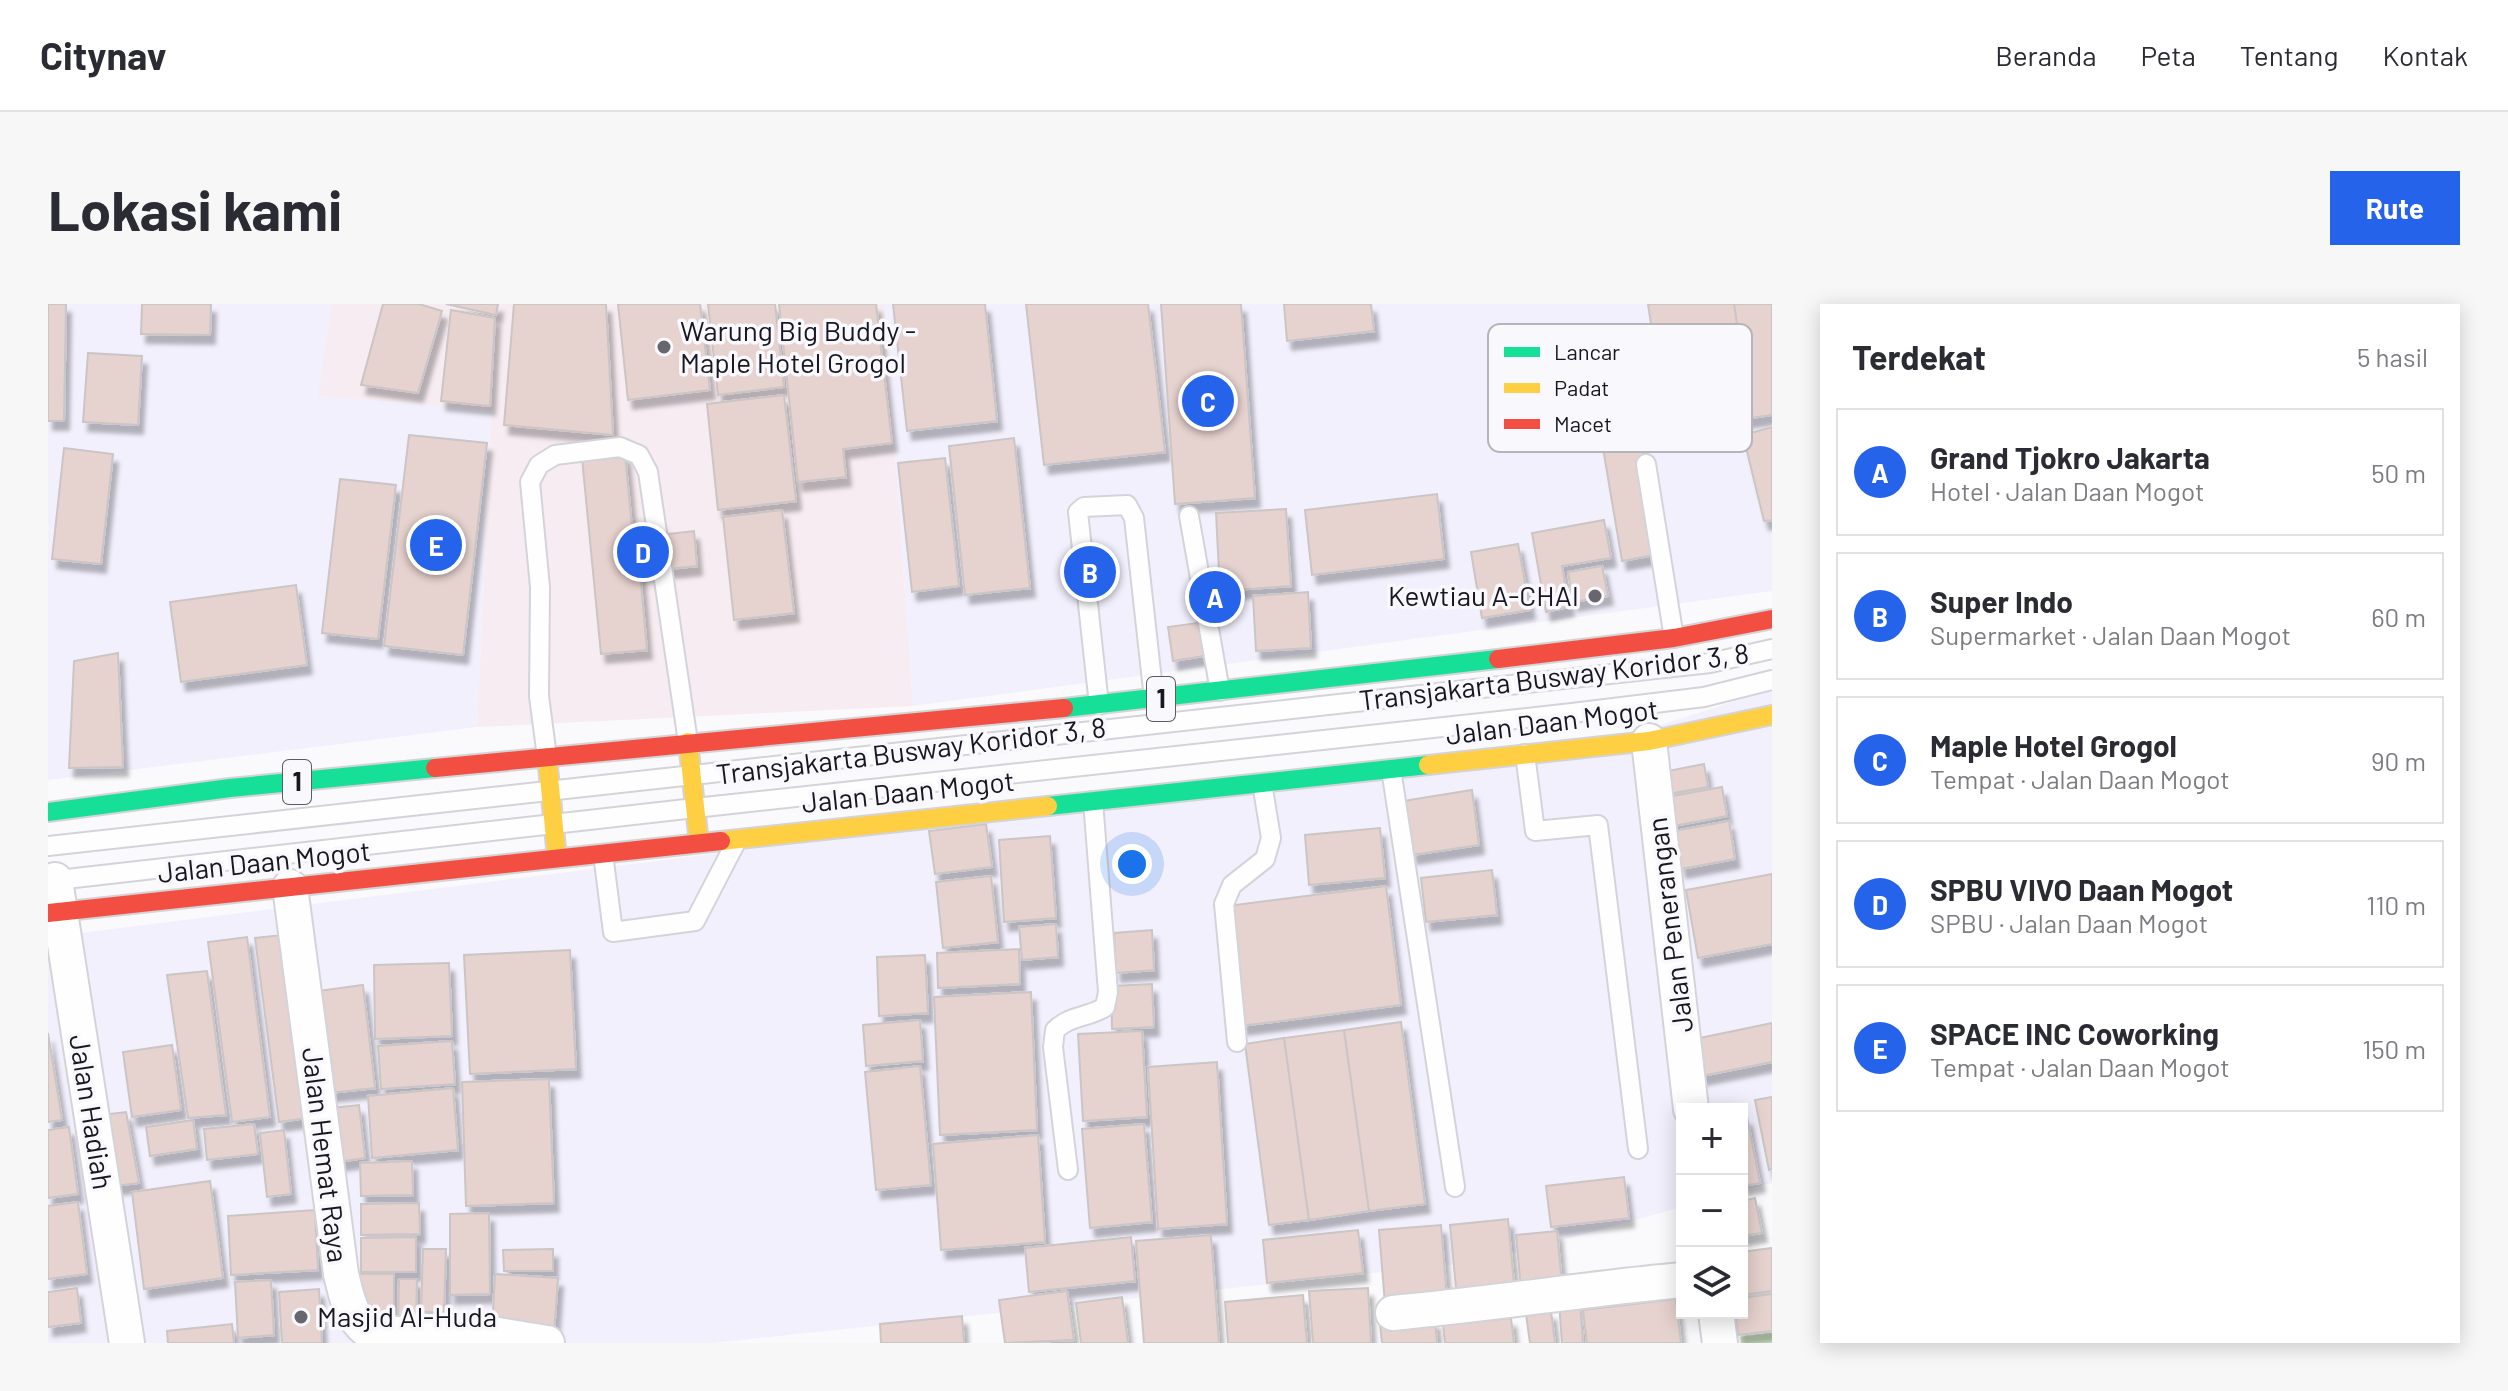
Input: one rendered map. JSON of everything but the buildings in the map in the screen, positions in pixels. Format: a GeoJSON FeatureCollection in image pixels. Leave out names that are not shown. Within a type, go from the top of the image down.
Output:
{"type":"FeatureCollection","features":[{"type":"Feature","properties":{"kind":"highway","name":"1"},"geometry":{"type":"LineString","coordinates":[[48,812],[230,788],[1154,699],[1674,638],[1772,619]]}},
{"type":"Feature","properties":{"kind":"highway","name":"Jalan Daan Mogot"},"geometry":{"type":"LineString","coordinates":[[53,896],[290,887],[1649,741],[1772,715]]}},
{"type":"Feature","properties":{"kind":"highway"},"geometry":{"type":"LineString","coordinates":[[688,742],[699,843]]}},
{"type":"Feature","properties":{"kind":"highway"},"geometry":{"type":"LineString","coordinates":[[547,757],[557,858]]}},
{"type":"Feature","properties":{"kind":"street","name":"Jalan Penerangan"},"geometry":{"type":"LineString","coordinates":[[1649,741],[1690,1103]]}},
{"type":"Feature","properties":{"kind":"street","name":"Jalan Hemat Raya"},"geometry":{"type":"LineString","coordinates":[[290,887],[341,1274],[353,1317],[362,1328],[373,1334],[492,1334],[547,1343]]}},
{"type":"Feature","properties":{"kind":"street","name":"Jalan Hadiah"},"geometry":{"type":"LineString","coordinates":[[53,896],[127,1343]]}},
{"type":"Feature","properties":{"kind":"street"},"geometry":{"type":"LineString","coordinates":[[1393,1313],[1676,1281]]}},
{"type":"Feature","properties":{"kind":"street"},"geometry":{"type":"LineString","coordinates":[[1717,1319],[1720,1343]]}},
{"type":"Feature","properties":{"kind":"lane"},"geometry":{"type":"LineString","coordinates":[[547,757],[539,696],[540,587],[530,482],[539,465],[555,455],[620,447],[639,455],[648,472],[688,742]]}},
{"type":"Feature","properties":{"kind":"lane"},"geometry":{"type":"LineString","coordinates":[[1646,464],[1674,638]]}},
{"type":"Feature","properties":{"kind":"lane"},"geometry":{"type":"LineString","coordinates":[[1099,705],[1078,512],[1084,507],[1127,505],[1134,518],[1154,699]]}},
{"type":"Feature","properties":{"kind":"lane"},"geometry":{"type":"LineString","coordinates":[[1189,516],[1220,691]]}},
{"type":"Feature","properties":{"kind":"lane","name":"Transjakarta Busway Koridor 3, 8"},"geometry":{"type":"LineString","coordinates":[[48,846],[1710,663],[1772,649]]}},
{"type":"Feature","properties":{"kind":"lane","name":"Transjakarta Busway Koridor 3, 8"},"geometry":{"type":"LineString","coordinates":[[53,896],[695,808],[1704,697],[1772,680]]}},
{"type":"Feature","properties":{"kind":"lane"},"geometry":{"type":"LineString","coordinates":[[1525,754],[1535,831],[1598,825],[1638,1149]]}},
{"type":"Feature","properties":{"kind":"lane"},"geometry":{"type":"LineString","coordinates":[[1391,769],[1455,1187]]}},
{"type":"Feature","properties":{"kind":"lane"},"geometry":{"type":"LineString","coordinates":[[1237,1042],[1224,904],[1232,885],[1265,859],[1271,838],[1262,783]]}},
{"type":"Feature","properties":{"kind":"lane"},"geometry":{"type":"LineString","coordinates":[[1068,1170],[1053,1047],[1055,1030],[1067,1019],[1092,1015],[1105,1007],[1108,992],[1093,800]]}},
{"type":"Feature","properties":{"kind":"lane"},"geometry":{"type":"LineString","coordinates":[[603,854],[613,932],[695,921],[737,839]]}},
{"type":"Feature","properties":{"kind":"shaded area"},"geometry":{"type":"Polygon","coordinates":[[[48,304],[332,304],[319,396],[492,409],[477,727],[48,780],[48,304]]]}},
{"type":"Feature","properties":{"kind":"shaded area"},"geometry":{"type":"Polygon","coordinates":[[[332,304],[884,304],[913,706],[477,727],[492,410],[318,396],[332,304]]]}},
{"type":"Feature","properties":{"kind":"shaded area"},"geometry":{"type":"Polygon","coordinates":[[[884,304],[1772,304],[1772,591],[913,706],[884,304]]]}},
{"type":"Feature","properties":{"kind":"shaded area"},"geometry":{"type":"Polygon","coordinates":[[[1772,689],[1772,1183],[1748,1189],[1748,1103],[1676,1103],[1676,1209],[1487,1261],[713,1343],[48,1343],[48,937],[1609,742],[1772,689]]]}},
{"type":"Feature","properties":{"kind":"green space"},"geometry":{"type":"Polygon","coordinates":[[[1772,1333],[1772,1343],[1741,1343],[1740,1337],[1772,1333]]]}},
{"type":"Feature","properties":{"kind":"traffic: fast"},"geometry":{"type":"LineString","coordinates":[[1064,708],[1498,659]]}},
{"type":"Feature","properties":{"kind":"traffic: fast"},"geometry":{"type":"LineString","coordinates":[[1048,806],[1428,765]]}},
{"type":"Feature","properties":{"kind":"traffic: fast"},"geometry":{"type":"LineString","coordinates":[[48,812],[230,788],[435,768]]}},
{"type":"Feature","properties":{"kind":"traffic: slow"},"geometry":{"type":"LineString","coordinates":[[1428,765],[1649,741],[1772,715]]}},
{"type":"Feature","properties":{"kind":"traffic: slow"},"geometry":{"type":"LineString","coordinates":[[688,742],[699,843]]}},
{"type":"Feature","properties":{"kind":"traffic: slow"},"geometry":{"type":"LineString","coordinates":[[547,757],[557,858]]}},
{"type":"Feature","properties":{"kind":"traffic: slow"},"geometry":{"type":"LineString","coordinates":[[721,841],[1048,806]]}},
{"type":"Feature","properties":{"kind":"traffic: jam"},"geometry":{"type":"LineString","coordinates":[[1498,659],[1674,638],[1772,619]]}},
{"type":"Feature","properties":{"kind":"traffic: jam"},"geometry":{"type":"LineString","coordinates":[[435,768],[1064,708]]}},
{"type":"Feature","properties":{"kind":"traffic: jam"},"geometry":{"type":"LineString","coordinates":[[48,913],[721,841]]}},
{"type":"Feature","properties":{"kind":"place","name":"Warung Big Buddy - Maple Hotel Grogol"},"geometry":{"type":"Point","coordinates":[664,347]}},
{"type":"Feature","properties":{"kind":"place","name":"Maple Hotel Grogol"},"geometry":{"type":"Point","coordinates":[1208,401]}},
{"type":"Feature","properties":{"kind":"place","name":"SPACE INC Coworking"},"geometry":{"type":"Point","coordinates":[436,545]}},
{"type":"Feature","properties":{"kind":"place","name":"SPBU VIVO Daan Mogot"},"geometry":{"type":"Point","coordinates":[643,552]}},
{"type":"Feature","properties":{"kind":"place","name":"Super Indo"},"geometry":{"type":"Point","coordinates":[1090,572]}},
{"type":"Feature","properties":{"kind":"place","name":"Kewtiau A-CHAI"},"geometry":{"type":"Point","coordinates":[1595,596]}},
{"type":"Feature","properties":{"kind":"place","name":"Grand Tjokro Jakarta"},"geometry":{"type":"Point","coordinates":[1215,597]}},
{"type":"Feature","properties":{"kind":"place","name":"Masjid Al-Huda"},"geometry":{"type":"Point","coordinates":[301,1317]}}]}
